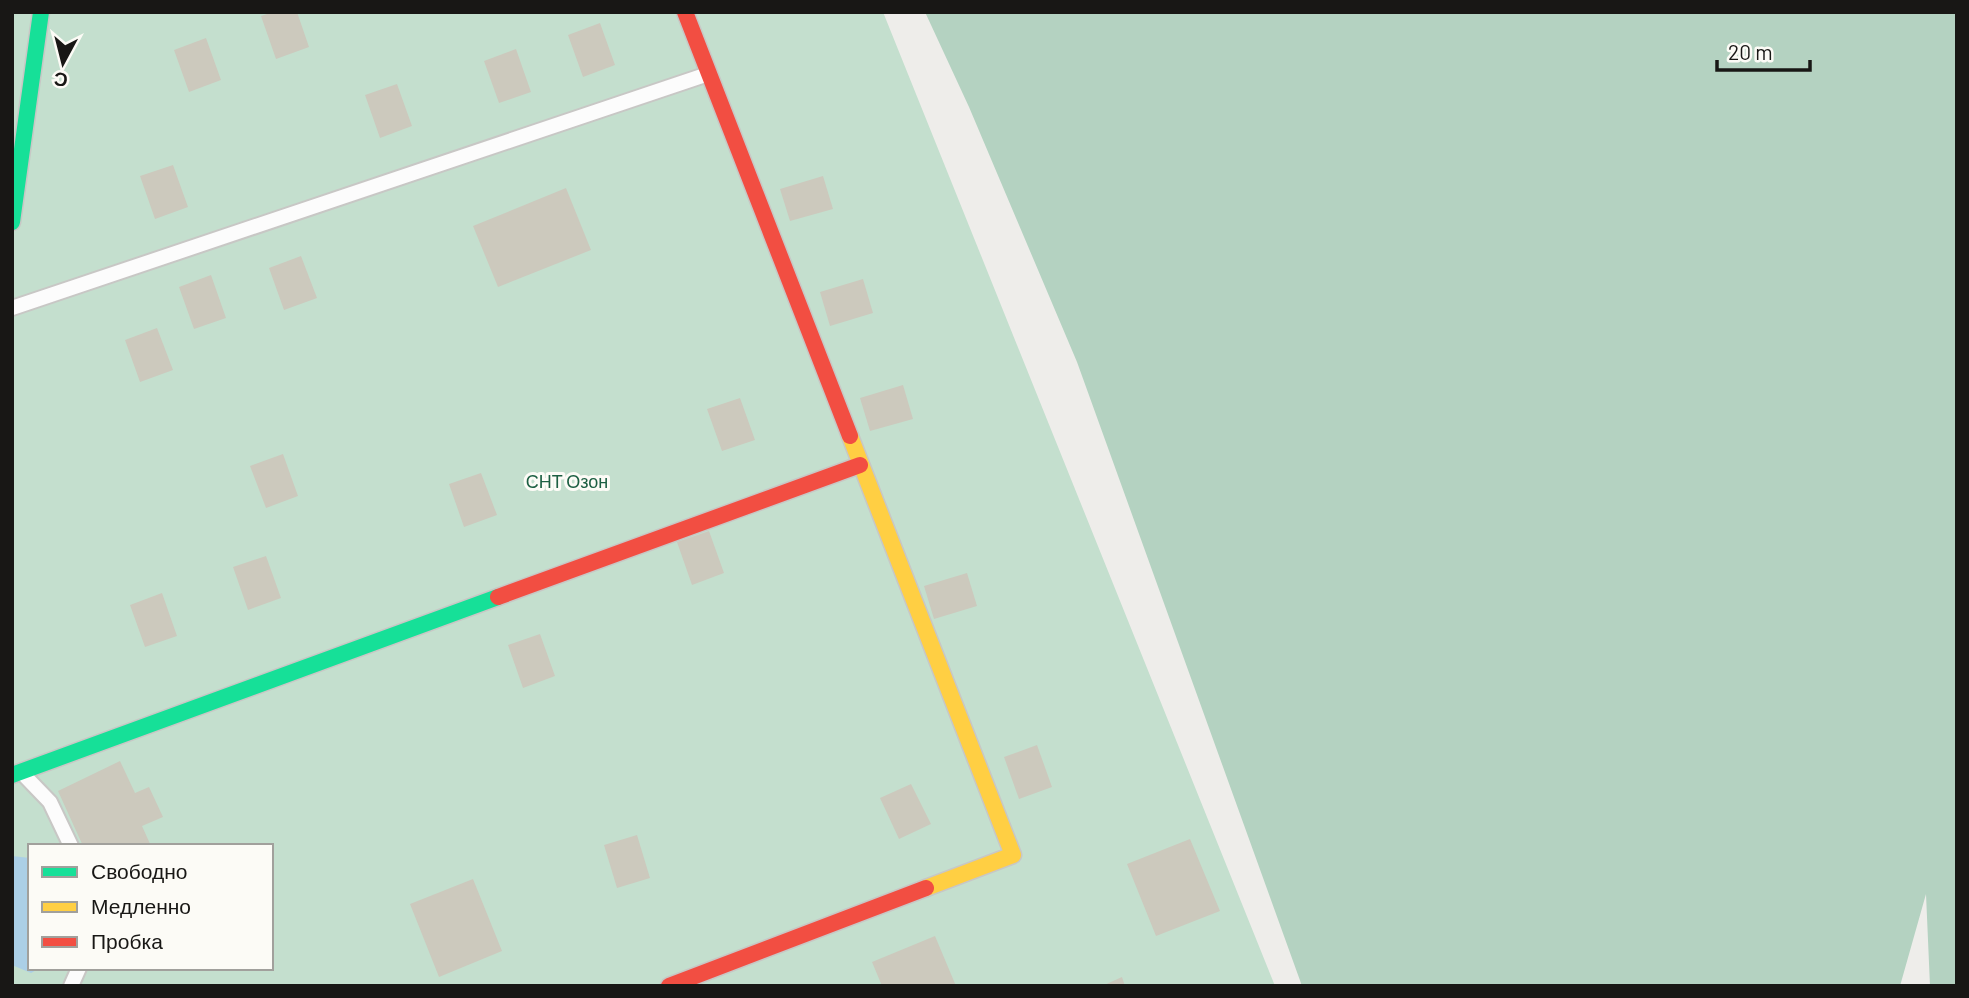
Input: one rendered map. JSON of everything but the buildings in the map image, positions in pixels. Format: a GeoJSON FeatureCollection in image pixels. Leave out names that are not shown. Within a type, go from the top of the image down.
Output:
{"type":"FeatureCollection","features":[{"type":"Feature","properties":{"kind":"street"},"geometry":{"type":"LineString","coordinates":[[12,222],[41,12]]}},
{"type":"Feature","properties":{"kind":"street"},"geometry":{"type":"LineString","coordinates":[[669,986],[1013,855],[685,12]]}},
{"type":"Feature","properties":{"kind":"street"},"geometry":{"type":"LineString","coordinates":[[16,773],[860,466]]}},
{"type":"Feature","properties":{"kind":"lane"},"geometry":{"type":"LineString","coordinates":[[12,307],[710,73]]}},
{"type":"Feature","properties":{"kind":"lane"},"geometry":{"type":"LineString","coordinates":[[16,773],[50,802],[70,844]]}},
{"type":"Feature","properties":{"kind":"lane"},"geometry":{"type":"LineString","coordinates":[[71,986],[78,970]]}},
{"type":"Feature","properties":{"kind":"green space","name":"СНТ Озон"},"geometry":{"type":"Polygon","coordinates":[[[12,12],[883,12],[1275,986],[12,986],[12,12]]]}},
{"type":"Feature","properties":{"kind":"green space"},"geometry":{"type":"Polygon","coordinates":[[[925,12],[1957,12],[1957,986],[1930,986],[1926,894],[1900,986],[1302,986],[1077,362],[969,107],[925,12]]]}},
{"type":"Feature","properties":{"kind":"water"},"geometry":{"type":"Polygon","coordinates":[[[12,856],[28,858],[28,970],[36,970],[31,973],[12,965],[12,856]]]}},
{"type":"Feature","properties":{"kind":"traffic: fast"},"geometry":{"type":"LineString","coordinates":[[12,222],[41,12]]}},
{"type":"Feature","properties":{"kind":"traffic: fast"},"geometry":{"type":"LineString","coordinates":[[12,775],[498,597]]}},
{"type":"Feature","properties":{"kind":"traffic: slow"},"geometry":{"type":"LineString","coordinates":[[850,436],[1013,855],[926,888]]}},
{"type":"Feature","properties":{"kind":"traffic: jam"},"geometry":{"type":"LineString","coordinates":[[685,12],[850,436]]}},
{"type":"Feature","properties":{"kind":"traffic: jam"},"geometry":{"type":"LineString","coordinates":[[498,597],[860,465]]}},
{"type":"Feature","properties":{"kind":"traffic: jam"},"geometry":{"type":"LineString","coordinates":[[669,986],[926,888]]}}]}
